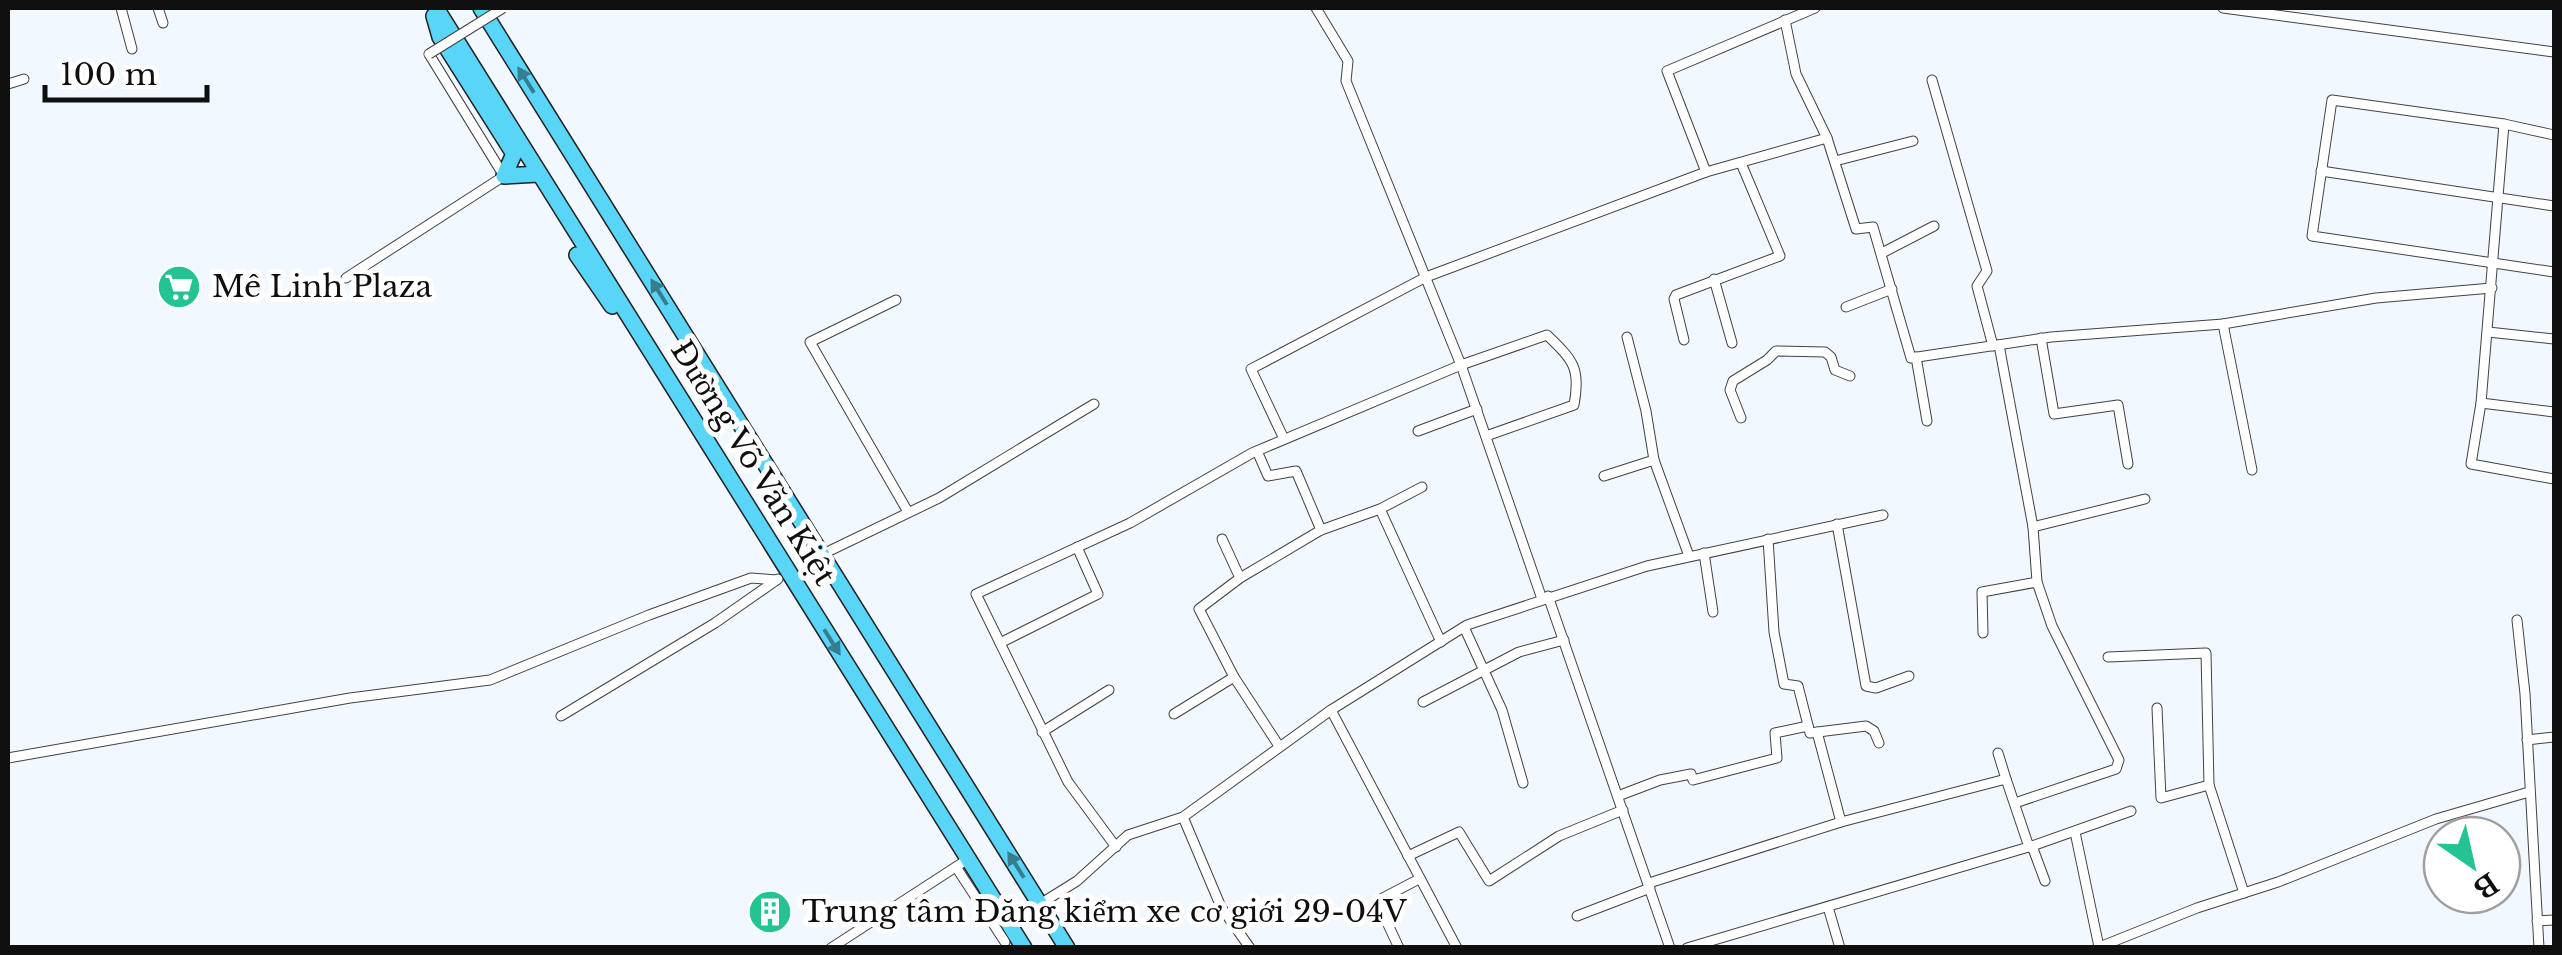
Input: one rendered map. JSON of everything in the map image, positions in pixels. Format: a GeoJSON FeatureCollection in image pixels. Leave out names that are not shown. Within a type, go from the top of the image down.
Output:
{"type":"FeatureCollection","features":[{"type":"Feature","properties":{"kind":"highway","name":"Đường Võ Văn Kiệt"},"geometry":{"type":"LineString","coordinates":[[433,8],[533,174],[660,367],[782,576],[962,863],[1006,941],[1024,948]]}},
{"type":"Feature","properties":{"kind":"highway","name":"Đường Võ Văn Kiệt"},"geometry":{"type":"LineString","coordinates":[[480,8],[1067,948]]}},
{"type":"Feature","properties":{"kind":"highway"},"geometry":{"type":"LineString","coordinates":[[517,148],[504,176],[533,174]]}},
{"type":"Feature","properties":{"kind":"street"},"geometry":{"type":"LineString","coordinates":[[121,8],[132,49]]}},
{"type":"Feature","properties":{"kind":"street"},"geometry":{"type":"LineString","coordinates":[[158,8],[163,24]]}},
{"type":"Feature","properties":{"kind":"street"},"geometry":{"type":"LineString","coordinates":[[346,278],[504,176],[428,54],[503,8]]}},
{"type":"Feature","properties":{"kind":"street"},"geometry":{"type":"LineString","coordinates":[[1316,8],[1348,61],[1346,81],[1461,364],[1545,598],[1564,640],[1668,947]]}},
{"type":"Feature","properties":{"kind":"street"},"geometry":{"type":"LineString","coordinates":[[1706,172],[1667,70],[1815,8]]}},
{"type":"Feature","properties":{"kind":"street"},"geometry":{"type":"LineString","coordinates":[[2223,8],[2554,52]]}},
{"type":"Feature","properties":{"kind":"street"},"geometry":{"type":"LineString","coordinates":[[1785,20],[1796,74],[1827,138],[1856,229],[1873,227],[1911,358],[2041,338],[2224,324],[2376,298],[2492,288]]}},
{"type":"Feature","properties":{"kind":"street"},"geometry":{"type":"LineString","coordinates":[[8,84],[24,80]]}},
{"type":"Feature","properties":{"kind":"street"},"geometry":{"type":"LineString","coordinates":[[1932,80],[1986,271],[1977,286],[1996,346],[2033,527],[2037,582],[2052,626],[2119,765],[2014,804]]}},
{"type":"Feature","properties":{"kind":"street"},"geometry":{"type":"LineString","coordinates":[[2554,135],[2504,124],[2332,100],[2312,236],[2554,272]]}},
{"type":"Feature","properties":{"kind":"street"},"geometry":{"type":"LineString","coordinates":[[2504,124],[2481,403],[2470,464],[2554,479]]}},
{"type":"Feature","properties":{"kind":"street"},"geometry":{"type":"LineString","coordinates":[[1284,440],[1251,369],[1426,277],[1706,172],[1827,138]]}},
{"type":"Feature","properties":{"kind":"street"},"geometry":{"type":"LineString","coordinates":[[1835,162],[1913,141]]}},
{"type":"Feature","properties":{"kind":"street"},"geometry":{"type":"LineString","coordinates":[[1684,340],[1676,295],[1780,256],[1740,163]]}},
{"type":"Feature","properties":{"kind":"street"},"geometry":{"type":"LineString","coordinates":[[2322,172],[2554,206]]}},
{"type":"Feature","properties":{"kind":"street"},"geometry":{"type":"LineString","coordinates":[[1882,252],[1934,226]]}},
{"type":"Feature","properties":{"kind":"street"},"geometry":{"type":"LineString","coordinates":[[1714,279],[1732,343]]}},
{"type":"Feature","properties":{"kind":"street"},"geometry":{"type":"LineString","coordinates":[[1846,307],[1892,289]]}},
{"type":"Feature","properties":{"kind":"street"},"geometry":{"type":"LineString","coordinates":[[896,300],[810,342],[908,512]]}},
{"type":"Feature","properties":{"kind":"street"},"geometry":{"type":"LineString","coordinates":[[2224,324],[2252,470]]}},
{"type":"Feature","properties":{"kind":"street"},"geometry":{"type":"LineString","coordinates":[[2488,332],[2554,339]]}},
{"type":"Feature","properties":{"kind":"street"},"geometry":{"type":"LineString","coordinates":[[1116,847],[1068,782],[976,594],[1130,522],[1257,451],[1461,364],[1547,335],[1573,359],[1578,384],[1574,405],[1486,436]]}},
{"type":"Feature","properties":{"kind":"street"},"geometry":{"type":"LineString","coordinates":[[1627,337],[1654,460],[1689,556]]}},
{"type":"Feature","properties":{"kind":"street"},"geometry":{"type":"LineString","coordinates":[[2041,338],[2054,414],[2118,405],[2128,464]]}},
{"type":"Feature","properties":{"kind":"street"},"geometry":{"type":"LineString","coordinates":[[1741,418],[1730,390],[1732,380],[1782,348],[1824,352],[1839,374],[1850,376]]}},
{"type":"Feature","properties":{"kind":"street"},"geometry":{"type":"LineString","coordinates":[[1916,357],[1926,422]]}},
{"type":"Feature","properties":{"kind":"street"},"geometry":{"type":"LineString","coordinates":[[2481,403],[2554,412]]}},
{"type":"Feature","properties":{"kind":"street"},"geometry":{"type":"LineString","coordinates":[[822,554],[939,498],[1094,404]]}},
{"type":"Feature","properties":{"kind":"street"},"geometry":{"type":"LineString","coordinates":[[1418,431],[1477,409]]}},
{"type":"Feature","properties":{"kind":"street"},"geometry":{"type":"LineString","coordinates":[[1257,451],[1268,476],[1296,471],[1320,530]]}},
{"type":"Feature","properties":{"kind":"street"},"geometry":{"type":"LineString","coordinates":[[1604,476],[1654,460]]}},
{"type":"Feature","properties":{"kind":"street"},"geometry":{"type":"LineString","coordinates":[[1279,746],[1234,677],[1200,609],[1240,578],[1320,530],[1380,509],[1422,487]]}},
{"type":"Feature","properties":{"kind":"street"},"geometry":{"type":"LineString","coordinates":[[2033,527],[2145,499]]}},
{"type":"Feature","properties":{"kind":"street"},"geometry":{"type":"LineString","coordinates":[[1380,509],[1441,642]]}},
{"type":"Feature","properties":{"kind":"street"},"geometry":{"type":"LineString","coordinates":[[1040,904],[1077,881],[1128,835],[1184,817],[1332,710],[1464,627],[1647,566],[1884,515]]}},
{"type":"Feature","properties":{"kind":"street"},"geometry":{"type":"LineString","coordinates":[[1837,524],[1866,686],[1876,688],[1909,676]]}},
{"type":"Feature","properties":{"kind":"street"},"geometry":{"type":"LineString","coordinates":[[1222,539],[1240,578]]}},
{"type":"Feature","properties":{"kind":"street"},"geometry":{"type":"LineString","coordinates":[[1768,539],[1774,632],[1784,684],[1798,686],[1841,822]]}},
{"type":"Feature","properties":{"kind":"street"},"geometry":{"type":"LineString","coordinates":[[1000,644],[1098,594],[1076,547]]}},
{"type":"Feature","properties":{"kind":"street"},"geometry":{"type":"LineString","coordinates":[[1704,553],[1713,612]]}},
{"type":"Feature","properties":{"kind":"street"},"geometry":{"type":"LineString","coordinates":[[561,716],[715,623],[782,576]]}},
{"type":"Feature","properties":{"kind":"street"},"geometry":{"type":"LineString","coordinates":[[8,758],[350,698],[490,680],[650,614],[751,578],[782,576]]}},
{"type":"Feature","properties":{"kind":"street"},"geometry":{"type":"LineString","coordinates":[[1982,633],[1982,592],[2037,582]]}},
{"type":"Feature","properties":{"kind":"street"},"geometry":{"type":"LineString","coordinates":[[2517,620],[2539,948]]}},
{"type":"Feature","properties":{"kind":"street"},"geometry":{"type":"LineString","coordinates":[[1464,627],[1502,710],[1523,783]]}},
{"type":"Feature","properties":{"kind":"street"},"geometry":{"type":"LineString","coordinates":[[1423,702],[1519,652],[1564,640]]}},
{"type":"Feature","properties":{"kind":"street"},"geometry":{"type":"LineString","coordinates":[[2108,657],[2206,653],[2209,785],[2244,893]]}},
{"type":"Feature","properties":{"kind":"street"},"geometry":{"type":"LineString","coordinates":[[1174,714],[1234,677]]}},
{"type":"Feature","properties":{"kind":"street"},"geometry":{"type":"LineString","coordinates":[[1042,732],[1109,690]]}},
{"type":"Feature","properties":{"kind":"street"},"geometry":{"type":"LineString","coordinates":[[2157,708],[2161,798],[2209,785]]}},
{"type":"Feature","properties":{"kind":"street"},"geometry":{"type":"LineString","coordinates":[[1332,710],[1457,948]]}},
{"type":"Feature","properties":{"kind":"street"},"geometry":{"type":"LineString","coordinates":[[1618,796],[1660,780],[1691,774],[1694,780],[1777,758],[1775,734],[1866,726],[1874,730],[1879,743]]}},
{"type":"Feature","properties":{"kind":"street"},"geometry":{"type":"LineString","coordinates":[[2527,740],[2554,738]]}},
{"type":"Feature","properties":{"kind":"street"},"geometry":{"type":"LineString","coordinates":[[1998,752],[2045,881]]}},
{"type":"Feature","properties":{"kind":"street"},"geometry":{"type":"LineString","coordinates":[[1577,916],[1650,886],[1841,822],[2006,779]]}},
{"type":"Feature","properties":{"kind":"street"},"geometry":{"type":"LineString","coordinates":[[2075,832],[2098,947],[2436,820],[2529,792]]}},
{"type":"Feature","properties":{"kind":"street"},"geometry":{"type":"LineString","coordinates":[[1408,856],[1460,832],[1488,881],[1558,836],[1623,810]]}},
{"type":"Feature","properties":{"kind":"street"},"geometry":{"type":"LineString","coordinates":[[1687,948],[2031,847],[2131,811]]}},
{"type":"Feature","properties":{"kind":"street"},"geometry":{"type":"LineString","coordinates":[[1184,817],[1221,907],[1250,948]]}},
{"type":"Feature","properties":{"kind":"street"},"geometry":{"type":"LineString","coordinates":[[831,948],[962,863]]}},
{"type":"Feature","properties":{"kind":"street"},"geometry":{"type":"LineString","coordinates":[[1400,948],[1377,900],[1419,879]]}},
{"type":"Feature","properties":{"kind":"street"},"geometry":{"type":"LineString","coordinates":[[1828,907],[1840,948]]}},
{"type":"Feature","properties":{"kind":"street"},"geometry":{"type":"LineString","coordinates":[[2537,921],[2554,920]]}},
{"type":"Feature","properties":{"kind":"place","name":"Mê Linh Plaza"},"geometry":{"type":"Point","coordinates":[179,287]}},
{"type":"Feature","properties":{"kind":"place","name":"Trung tâm Đăng kiểm xe cơ giới 29-04V"},"geometry":{"type":"Point","coordinates":[770,912]}}]}
